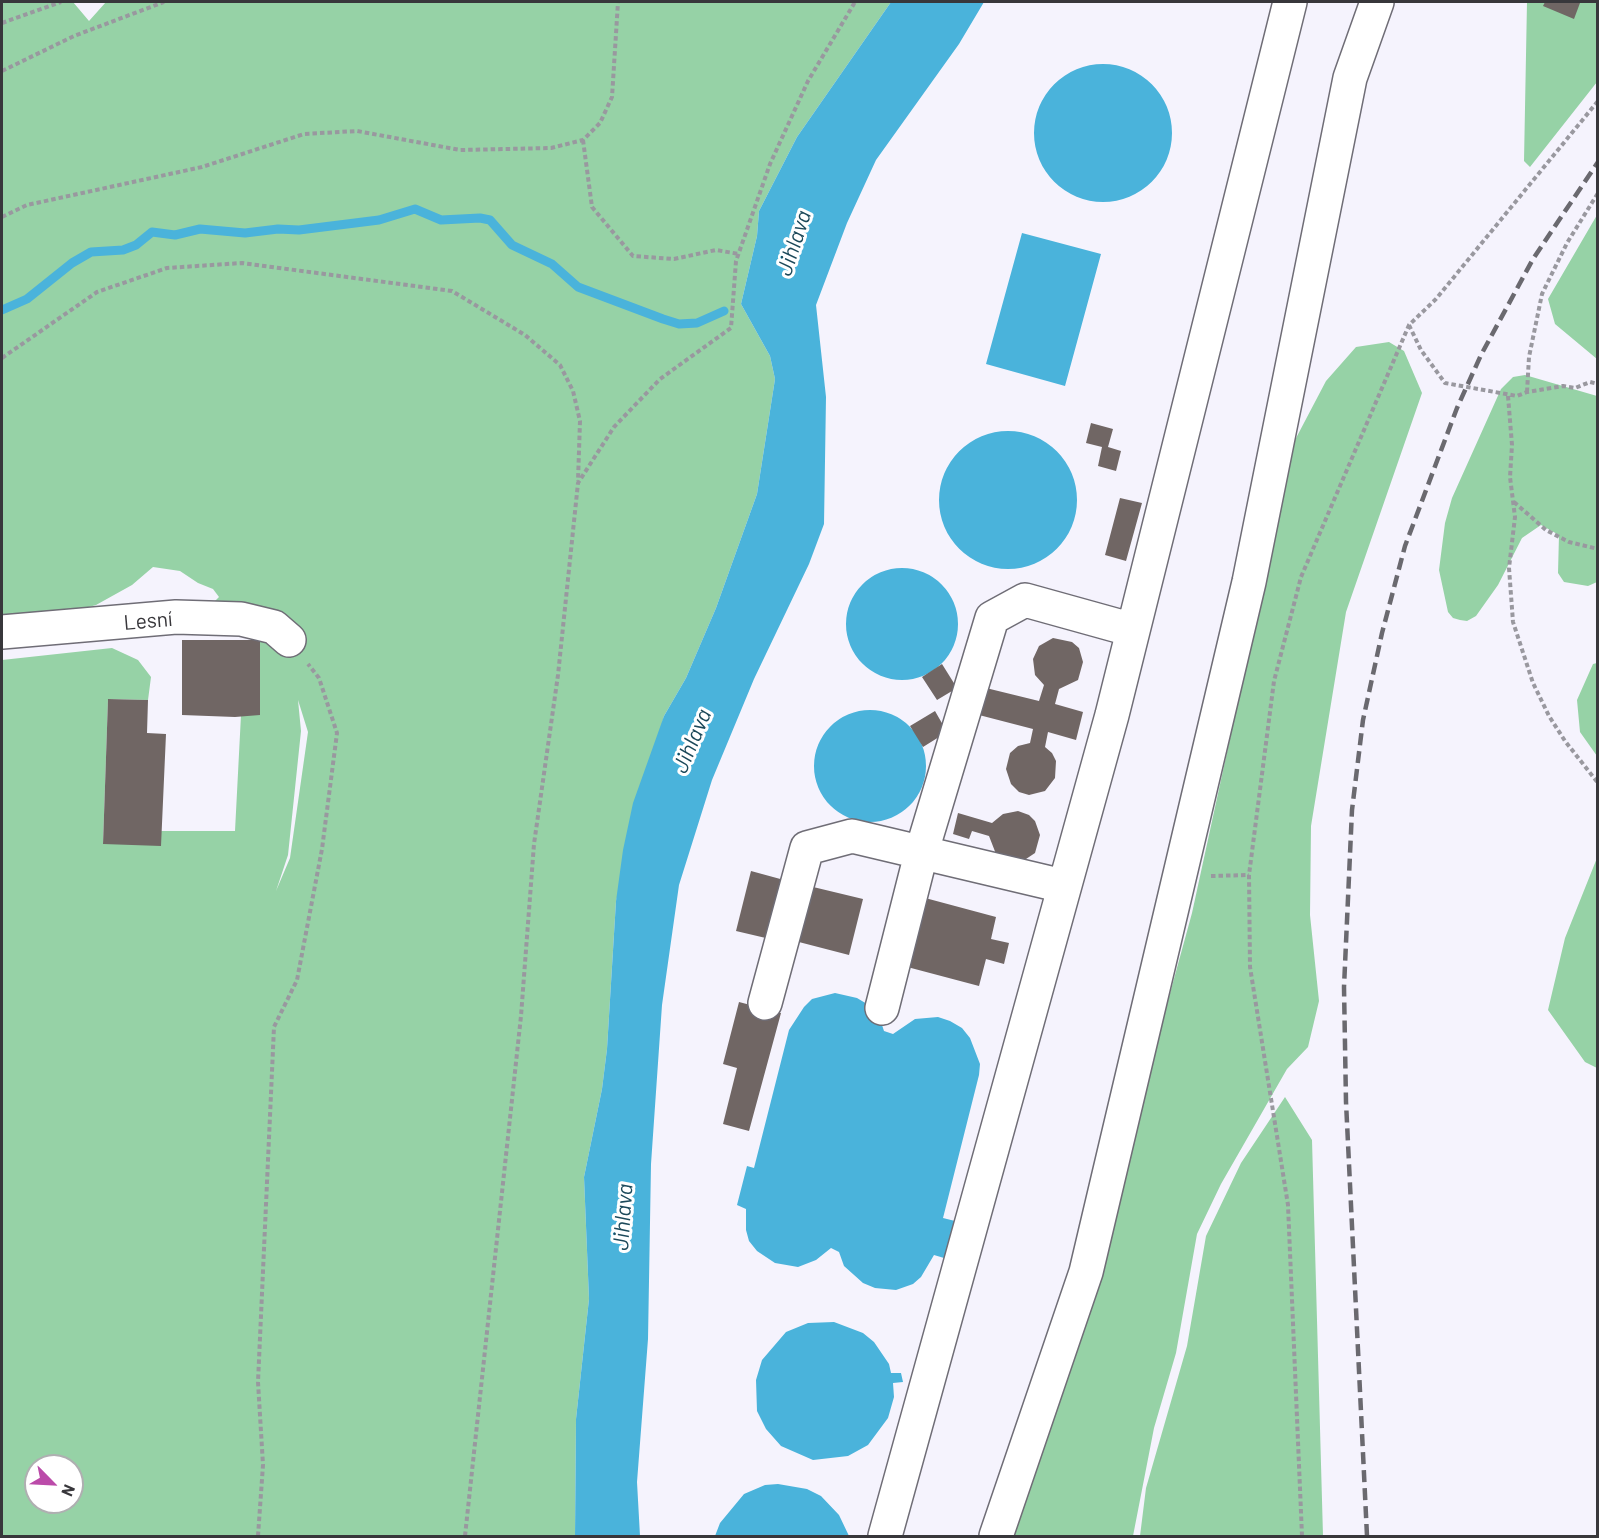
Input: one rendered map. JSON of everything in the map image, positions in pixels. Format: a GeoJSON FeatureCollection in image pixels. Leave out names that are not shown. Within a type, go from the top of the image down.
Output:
{"type":"FeatureCollection","features":[{"type":"Feature","properties":{"kind":"street"},"geometry":{"type":"LineString","coordinates":[[885,1536],[1133,630],[1290,2]]}},
{"type":"Feature","properties":{"kind":"street"},"geometry":{"type":"LineString","coordinates":[[996,1536],[1086,1272],[1249,582],[1350,78],[1377,2]]}},
{"type":"Feature","properties":{"kind":"street"},"geometry":{"type":"LineString","coordinates":[[882,1008],[921,854],[992,618],[1025,600],[1133,630]]}},
{"type":"Feature","properties":{"kind":"street","name":"Lesní"},"geometry":{"type":"LineString","coordinates":[[2,632],[176,617],[241,619],[274,627],[289,640]]}},
{"type":"Feature","properties":{"kind":"street"},"geometry":{"type":"LineString","coordinates":[[765,1003],[807,848],[852,836],[1063,886]]}},
{"type":"Feature","properties":{"kind":"path"},"geometry":{"type":"LineString","coordinates":[[2,23],[61,2]]}},
{"type":"Feature","properties":{"kind":"path"},"geometry":{"type":"LineString","coordinates":[[2,71],[74,36],[164,2]]}},
{"type":"Feature","properties":{"kind":"path"},"geometry":{"type":"LineString","coordinates":[[2,217],[27,205],[202,167],[303,134],[357,131],[460,150],[551,148],[584,140],[600,123],[612,97],[618,2]]}},
{"type":"Feature","properties":{"kind":"path"},"geometry":{"type":"LineString","coordinates":[[578,483],[614,427],[652,387],[731,328],[739,254],[770,164],[808,81],[855,2]]}},
{"type":"Feature","properties":{"kind":"path"},"geometry":{"type":"LineString","coordinates":[[1302,1536],[1288,1205],[1250,967],[1249,875],[1274,681],[1300,577],[1408,325],[1436,299],[1598,101]]}},
{"type":"Feature","properties":{"kind":"path"},"geometry":{"type":"LineString","coordinates":[[584,140],[592,207],[633,256],[674,259],[716,250],[739,254]]}},
{"type":"Feature","properties":{"kind":"path"},"geometry":{"type":"LineString","coordinates":[[1527,392],[1529,357],[1542,294],[1567,243],[1598,193]]}},
{"type":"Feature","properties":{"kind":"path"},"geometry":{"type":"LineString","coordinates":[[2,358],[97,292],[167,268],[242,263],[452,291],[525,335],[560,365],[573,391],[580,421],[578,483],[558,675],[534,844],[521,1016],[465,1536]]}},
{"type":"Feature","properties":{"kind":"path"},"geometry":{"type":"LineString","coordinates":[[1408,325],[1421,350],[1445,383],[1508,396],[1563,386],[1575,388],[1590,382],[1598,384]]}},
{"type":"Feature","properties":{"kind":"path"},"geometry":{"type":"LineString","coordinates":[[1508,396],[1515,517],[1509,568],[1513,622],[1533,684],[1549,716],[1564,741],[1598,783]]}},
{"type":"Feature","properties":{"kind":"path"},"geometry":{"type":"LineString","coordinates":[[1514,502],[1546,530],[1569,542],[1598,549]]}},
{"type":"Feature","properties":{"kind":"path"},"geometry":{"type":"LineString","coordinates":[[258,1536],[263,1465],[258,1382],[274,1027],[297,980],[322,849],[337,733],[319,678],[289,640]]}},
{"type":"Feature","properties":{"kind":"green space"},"geometry":{"type":"Polygon","coordinates":[[[2,2],[73,2],[89,21],[106,2],[891,2],[797,137],[759,211],[757,236],[741,304],[770,356],[775,379],[757,494],[716,608],[686,678],[664,716],[616,901],[607,1049],[602,1089],[584,1177],[589,1299],[576,1419],[575,1536],[2,1536],[2,660],[112,648],[138,660],[151,677],[148,700],[108,699],[103,844],[162,831],[235,831],[241,715],[260,714],[260,634],[198,618],[219,597],[213,589],[198,583],[180,571],[153,567],[132,585],[96,605],[48,619],[2,623],[2,2]],[[298,700],[301,731],[288,855],[276,891],[290,858],[308,732],[298,700]]]}},
{"type":"Feature","properties":{"kind":"green space"},"geometry":{"type":"Polygon","coordinates":[[[1527,2],[1597,2],[1597,82],[1530,167],[1524,161],[1527,2]]]}},
{"type":"Feature","properties":{"kind":"green space"},"geometry":{"type":"Polygon","coordinates":[[[1597,215],[1597,359],[1555,324],[1548,299],[1597,215]]]}},
{"type":"Feature","properties":{"kind":"green space"},"geometry":{"type":"Polygon","coordinates":[[[1389,342],[1404,351],[1422,393],[1346,612],[1311,826],[1310,915],[1319,1001],[1308,1047],[1287,1069],[1221,1184],[1197,1234],[1176,1353],[1154,1428],[1133,1536],[1011,1536],[1120,1176],[1192,913],[1295,440],[1326,381],[1356,347],[1389,342]]]}},
{"type":"Feature","properties":{"kind":"green space"},"geometry":{"type":"Polygon","coordinates":[[[1525,375],[1597,396],[1597,582],[1588,586],[1564,582],[1558,573],[1559,535],[1541,525],[1522,538],[1498,585],[1476,616],[1467,621],[1460,620],[1453,618],[1448,612],[1439,570],[1445,523],[1452,498],[1501,389],[1513,377],[1525,375]]]}},
{"type":"Feature","properties":{"kind":"green space"},"geometry":{"type":"Polygon","coordinates":[[[1598,663],[1597,756],[1580,732],[1577,700],[1593,664],[1598,663]]]}},
{"type":"Feature","properties":{"kind":"green space"},"geometry":{"type":"Polygon","coordinates":[[[1597,858],[1597,1068],[1585,1062],[1548,1010],[1565,938],[1597,858]]]}},
{"type":"Feature","properties":{"kind":"green space"},"geometry":{"type":"Polygon","coordinates":[[[1285,1097],[1312,1140],[1323,1536],[1140,1536],[1146,1488],[1187,1346],[1206,1236],[1241,1163],[1285,1097]]]}},
{"type":"Feature","properties":{"kind":"water","name":"Jihlava"},"geometry":{"type":"Polygon","coordinates":[[[891,2],[984,2],[959,44],[876,160],[847,223],[816,305],[826,397],[824,524],[809,564],[754,679],[712,780],[679,885],[662,1005],[651,1164],[648,1339],[637,1482],[640,1536],[575,1536],[576,1419],[589,1299],[584,1177],[602,1089],[607,1049],[616,901],[623,850],[633,803],[664,716],[686,678],[716,608],[757,494],[775,379],[770,356],[741,304],[757,236],[759,211],[797,137],[891,2]]]}},
{"type":"Feature","properties":{"kind":"water"},"geometry":{"type":"Polygon","coordinates":[[[1103,64],[1130,69],[1142,75],[1152,84],[1161,94],[1167,106],[1172,133],[1167,160],[1161,172],[1152,182],[1142,191],[1130,197],[1103,202],[1076,197],[1064,191],[1054,182],[1045,172],[1039,160],[1034,133],[1039,106],[1045,94],[1054,84],[1064,75],[1076,69],[1103,64]]]}},
{"type":"Feature","properties":{"kind":"water"},"geometry":{"type":"Polygon","coordinates":[[[1022,233],[1101,254],[1065,386],[986,364],[1022,233]]]}},
{"type":"Feature","properties":{"kind":"water"},"geometry":{"type":"Polygon","coordinates":[[[1008,431],[1035,436],[1047,442],[1057,451],[1066,461],[1072,473],[1077,500],[1072,527],[1066,539],[1057,549],[1047,558],[1035,564],[1008,569],[981,564],[969,558],[959,549],[950,539],[944,527],[939,500],[944,473],[950,461],[959,451],[969,442],[981,436],[1008,431]]]}},
{"type":"Feature","properties":{"kind":"water"},"geometry":{"type":"Polygon","coordinates":[[[902,568],[923,572],[942,584],[954,603],[958,624],[954,645],[942,664],[923,676],[902,680],[881,676],[862,664],[850,645],[846,624],[850,603],[862,584],[881,572],[902,568]]]}},
{"type":"Feature","properties":{"kind":"water"},"geometry":{"type":"Polygon","coordinates":[[[870,710],[892,714],[910,726],[922,744],[926,766],[922,788],[910,806],[892,818],[870,822],[848,818],[830,806],[818,788],[814,766],[818,744],[830,726],[848,714],[870,710]]]}},
{"type":"Feature","properties":{"kind":"water"},"geometry":{"type":"Polygon","coordinates":[[[835,993],[857,998],[872,1007],[879,1016],[884,1031],[893,1034],[915,1019],[938,1017],[950,1021],[962,1028],[970,1038],[980,1064],[943,1218],[955,1221],[944,1258],[934,1255],[921,1277],[913,1284],[896,1290],[875,1288],[863,1283],[844,1266],[839,1252],[831,1248],[816,1260],[798,1267],[775,1263],[757,1251],[749,1241],[746,1230],[746,1209],[737,1205],[747,1166],[754,1168],[789,1030],[812,999],[835,993]]]}},
{"type":"Feature","properties":{"kind":"water"},"geometry":{"type":"Polygon","coordinates":[[[834,1322],[863,1333],[874,1342],[889,1364],[891,1373],[901,1373],[903,1382],[893,1383],[894,1397],[888,1418],[868,1445],[848,1456],[813,1460],[781,1446],[766,1429],[757,1411],[756,1380],[762,1360],[786,1332],[808,1323],[834,1322]]]}},
{"type":"Feature","properties":{"kind":"water"},"geometry":{"type":"Polygon","coordinates":[[[778,1484],[807,1489],[821,1496],[839,1515],[849,1536],[715,1536],[720,1523],[744,1494],[765,1485],[778,1484]]]}},
{"type":"Feature","properties":{"kind":"building"},"geometry":{"type":"Polygon","coordinates":[[[1545,2],[1580,3],[1574,19],[1543,6],[1545,2]]]}},
{"type":"Feature","properties":{"kind":"building"},"geometry":{"type":"Polygon","coordinates":[[[1091,423],[1113,429],[1108,447],[1121,451],[1116,471],[1098,466],[1102,447],[1086,443],[1091,423]]]}},
{"type":"Feature","properties":{"kind":"building"},"geometry":{"type":"Polygon","coordinates":[[[1120,498],[1142,503],[1126,561],[1105,555],[1120,498]]]}},
{"type":"Feature","properties":{"kind":"building"},"geometry":{"type":"Polygon","coordinates":[[[1053,638],[1072,642],[1079,648],[1083,662],[1078,680],[1059,689],[1055,704],[1083,712],[1076,740],[1048,732],[1045,747],[1056,761],[1055,778],[1045,791],[1029,795],[1019,792],[1011,784],[1006,769],[1010,753],[1018,746],[1030,743],[1033,729],[979,715],[986,688],[1039,701],[1044,685],[1035,675],[1033,659],[1039,646],[1053,638]]]}},
{"type":"Feature","properties":{"kind":"building"},"geometry":{"type":"Polygon","coordinates":[[[182,640],[260,640],[260,715],[235,717],[182,715],[182,640]]]}},
{"type":"Feature","properties":{"kind":"building"},"geometry":{"type":"Polygon","coordinates":[[[942,664],[957,688],[937,700],[922,677],[942,664]]]}},
{"type":"Feature","properties":{"kind":"building"},"geometry":{"type":"Polygon","coordinates":[[[108,699],[148,700],[147,733],[166,734],[161,846],[103,844],[108,699]]]}},
{"type":"Feature","properties":{"kind":"building"},"geometry":{"type":"Polygon","coordinates":[[[935,711],[947,732],[923,747],[910,726],[935,711]]]}},
{"type":"Feature","properties":{"kind":"building"},"geometry":{"type":"Polygon","coordinates":[[[1018,811],[1029,815],[1035,821],[1040,835],[1035,853],[1023,861],[996,854],[989,836],[972,831],[969,839],[953,834],[958,813],[992,823],[1003,814],[1018,811]]]}},
{"type":"Feature","properties":{"kind":"building"},"geometry":{"type":"Polygon","coordinates":[[[751,871],[784,880],[770,939],[736,931],[751,871]]]}},
{"type":"Feature","properties":{"kind":"building"},"geometry":{"type":"Polygon","coordinates":[[[809,886],[863,899],[849,955],[795,941],[809,886]]]}},
{"type":"Feature","properties":{"kind":"building"},"geometry":{"type":"Polygon","coordinates":[[[914,895],[996,917],[991,939],[1009,943],[1004,964],[986,959],[979,986],[896,964],[914,895]]]}},
{"type":"Feature","properties":{"kind":"building"},"geometry":{"type":"Polygon","coordinates":[[[739,1002],[781,1013],[749,1131],[723,1124],[737,1068],[723,1064],[739,1002]]]}},
{"type":"Feature","properties":{"kind":"waterway"},"geometry":{"type":"LineString","coordinates":[[2,310],[27,299],[72,263],[91,252],[123,250],[136,245],[152,232],[175,235],[200,229],[245,233],[278,229],[299,230],[379,220],[415,209],[441,220],[480,218],[490,220],[512,245],[552,264],[578,287],[663,319],[679,324],[697,323],[724,311]]}},
{"type":"Feature","properties":{"kind":"railway"},"geometry":{"type":"LineString","coordinates":[[1367,1536],[1346,1102],[1344,987],[1352,810],[1363,720],[1382,633],[1405,546],[1457,408],[1481,355],[1533,259],[1598,162]]}}]}
